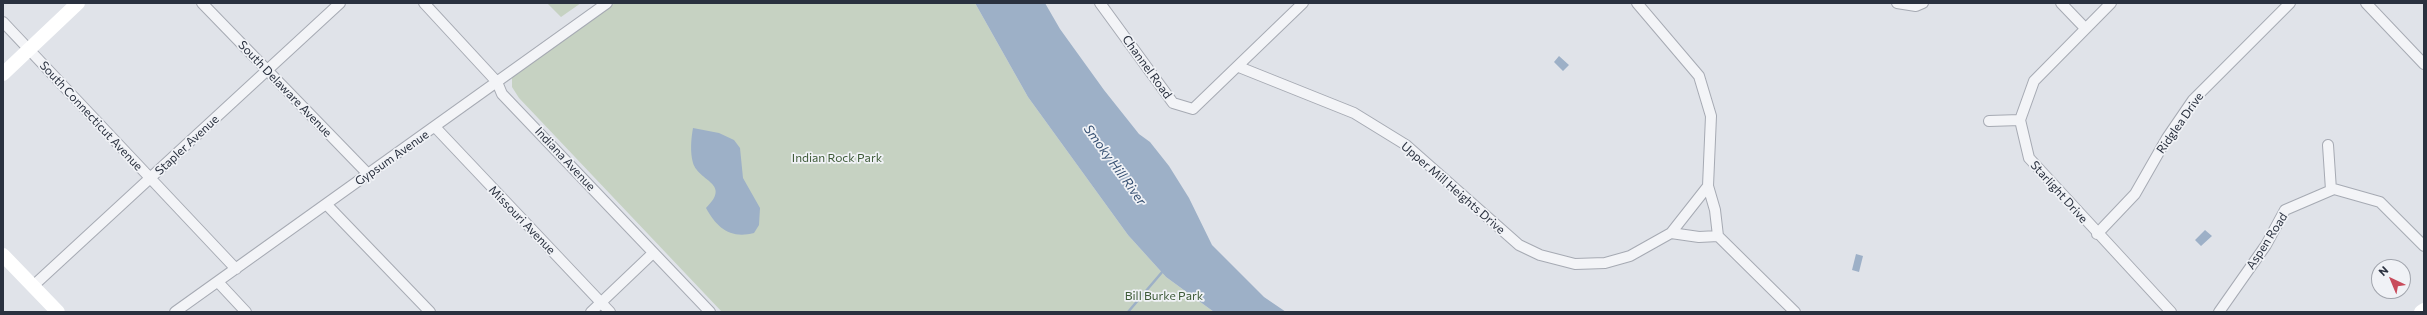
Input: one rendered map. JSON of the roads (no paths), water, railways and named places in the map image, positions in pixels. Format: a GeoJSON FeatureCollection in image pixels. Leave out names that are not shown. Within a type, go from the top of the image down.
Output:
{"type":"FeatureCollection","features":[{"type":"Feature","properties":{"kind":"street"},"geometry":{"type":"LineString","coordinates":[[3,74],[78,3]]}},
{"type":"Feature","properties":{"kind":"street","name":"South Delaware Avenue"},"geometry":{"type":"LineString","coordinates":[[202,3],[267,72],[368,174]]}},
{"type":"Feature","properties":{"kind":"street","name":"Stapler Avenue"},"geometry":{"type":"LineString","coordinates":[[33,286],[151,179],[340,3]]}},
{"type":"Feature","properties":{"kind":"street","name":"Indiana Avenue"},"geometry":{"type":"LineString","coordinates":[[424,3],[497,82],[502,94],[710,312]]}},
{"type":"Feature","properties":{"kind":"street","name":"Gypsum Avenue"},"geometry":{"type":"LineString","coordinates":[[175,312],[608,3]]}},
{"type":"Feature","properties":{"kind":"street","name":"Channel Road"},"geometry":{"type":"LineString","coordinates":[[1100,3],[1173,103],[1194,109],[1239,67]]}},
{"type":"Feature","properties":{"kind":"street"},"geometry":{"type":"LineString","coordinates":[[1239,67],[1303,3]]}},
{"type":"Feature","properties":{"kind":"street"},"geometry":{"type":"LineString","coordinates":[[1637,3],[1688,61],[1702,83],[1712,116],[1708,186],[1715,210],[1718,236],[1795,312]]}},
{"type":"Feature","properties":{"kind":"street"},"geometry":{"type":"LineString","coordinates":[[1897,3],[1916,6],[1923,3]]}},
{"type":"Feature","properties":{"kind":"street"},"geometry":{"type":"LineString","coordinates":[[2061,3],[2085,28]]}},
{"type":"Feature","properties":{"kind":"street"},"geometry":{"type":"LineString","coordinates":[[1989,121],[2020,120],[2034,81],[2111,3]]}},
{"type":"Feature","properties":{"kind":"street","name":"Ridglea Drive"},"geometry":{"type":"LineString","coordinates":[[2097,234],[2135,194],[2167,138],[2193,100],[2290,3]]}},
{"type":"Feature","properties":{"kind":"street"},"geometry":{"type":"LineString","coordinates":[[2366,3],[2424,64]]}},
{"type":"Feature","properties":{"kind":"street","name":"South Connecticut Avenue"},"geometry":{"type":"LineString","coordinates":[[3,22],[236,269]]}},
{"type":"Feature","properties":{"kind":"street","name":"Upper Mill Heights Drive"},"geometry":{"type":"LineString","coordinates":[[1239,67],[1354,113],[1406,145],[1519,245],[1540,255],[1575,264],[1605,263],[1630,256],[1671,233],[1708,186]]}},
{"type":"Feature","properties":{"kind":"street","name":"Starlight Drive"},"geometry":{"type":"LineString","coordinates":[[2020,120],[2029,158],[2097,234],[2171,312]]}},
{"type":"Feature","properties":{"kind":"street","name":"Missouri Avenue"},"geometry":{"type":"LineString","coordinates":[[435,127],[610,312]]}},
{"type":"Feature","properties":{"kind":"street"},"geometry":{"type":"LineString","coordinates":[[2328,145],[2331,190],[2380,202],[2424,246]]}},
{"type":"Feature","properties":{"kind":"street","name":"Aspen Road"},"geometry":{"type":"LineString","coordinates":[[2219,312],[2266,245],[2285,210],[2331,190]]}},
{"type":"Feature","properties":{"kind":"street"},"geometry":{"type":"LineString","coordinates":[[327,205],[430,312]]}},
{"type":"Feature","properties":{"kind":"street"},"geometry":{"type":"LineString","coordinates":[[1671,233],[1699,237],[1718,236]]}},
{"type":"Feature","properties":{"kind":"street"},"geometry":{"type":"LineString","coordinates":[[591,312],[653,253]]}},
{"type":"Feature","properties":{"kind":"street"},"geometry":{"type":"LineString","coordinates":[[3,255],[58,312]]}},
{"type":"Feature","properties":{"kind":"street"},"geometry":{"type":"LineString","coordinates":[[218,282],[246,312]]}},
{"type":"Feature","properties":{"kind":"water","name":"Smoky Hill River"},"geometry":{"type":"Polygon","coordinates":[[[975,3],[1045,3],[1060,29],[1104,90],[1139,134],[1150,142],[1169,166],[1189,198],[1212,245],[1264,297],[1286,312],[1214,312],[1166,277],[1128,235],[1028,97],[975,3]]]}},
{"type":"Feature","properties":{"kind":"water"},"geometry":{"type":"Polygon","coordinates":[[[1559,56],[1569,65],[1563,71],[1554,62],[1559,56]]]}},
{"type":"Feature","properties":{"kind":"water"},"geometry":{"type":"Polygon","coordinates":[[[693,128],[719,133],[734,140],[740,148],[743,178],[760,208],[759,225],[754,233],[731,233],[720,226],[710,215],[706,208],[713,200],[716,193],[712,183],[701,175],[693,163],[691,146],[693,128]]]}},
{"type":"Feature","properties":{"kind":"water"},"geometry":{"type":"Polygon","coordinates":[[[2205,230],[2212,236],[2201,246],[2195,240],[2205,230]]]}},
{"type":"Feature","properties":{"kind":"water"},"geometry":{"type":"Polygon","coordinates":[[[1856,254],[1863,256],[1859,272],[1852,270],[1856,254]]]}},
{"type":"Feature","properties":{"kind":"waterway"},"geometry":{"type":"LineString","coordinates":[[1128,312],[1163,271]]}},
{"type":"Feature","properties":{"kind":"park label","name":"Indian Rock Park"},"geometry":{"type":"Point","coordinates":[837,158]}},
{"type":"Feature","properties":{"kind":"park label","name":"Bill Burke Park"},"geometry":{"type":"Point","coordinates":[1164,296]}}]}
